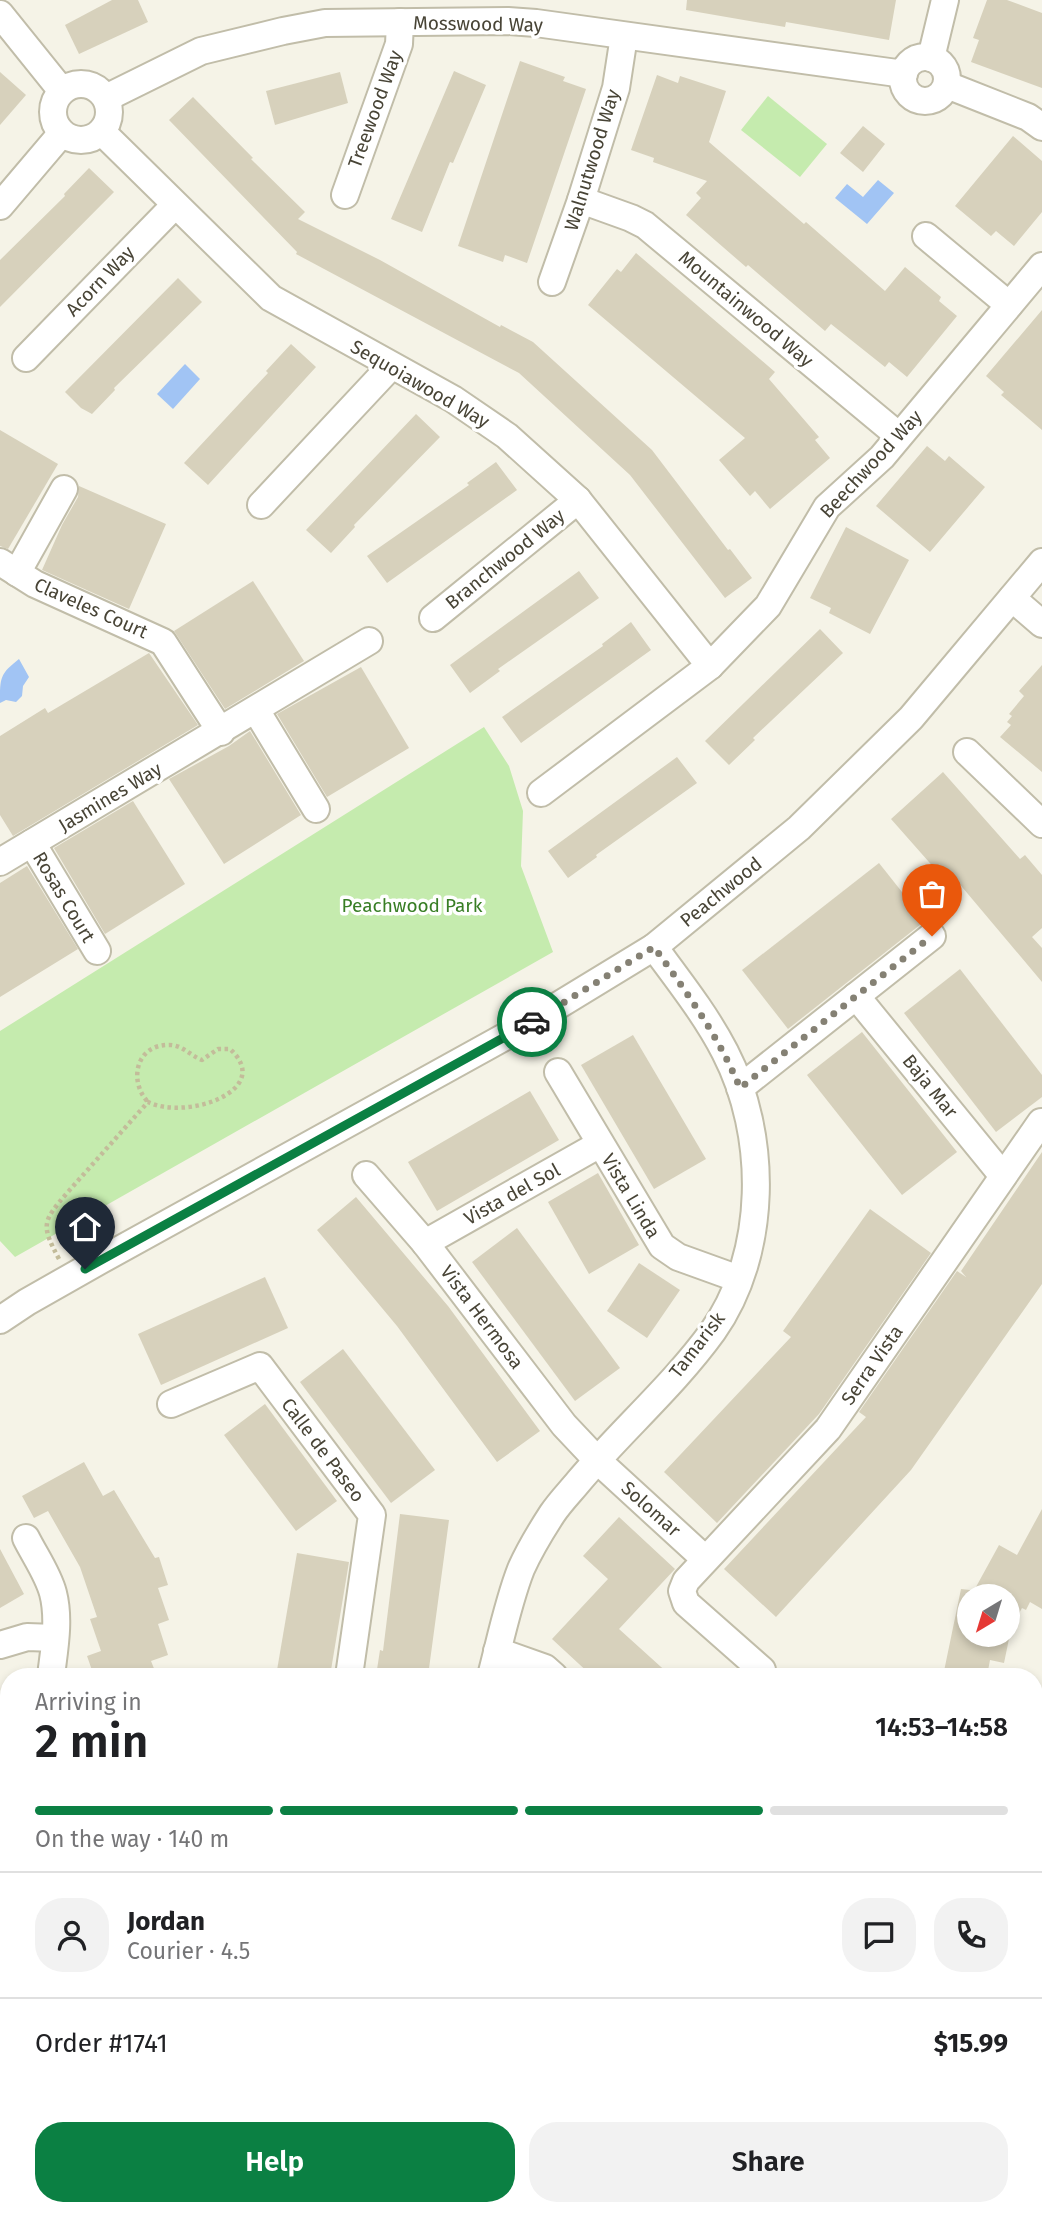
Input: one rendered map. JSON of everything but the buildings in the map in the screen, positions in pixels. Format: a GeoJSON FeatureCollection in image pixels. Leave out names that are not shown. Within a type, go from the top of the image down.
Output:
{"type":"FeatureCollection","features":[{"type":"Feature","properties":{"kind":"street"},"geometry":{"type":"LineString","coordinates":[[931,58],[945,0]]}},
{"type":"Feature","properties":{"kind":"street"},"geometry":{"type":"LineString","coordinates":[[0,14],[62,91]]}},
{"type":"Feature","properties":{"kind":"street","name":"Mosswood Way"},"geometry":{"type":"LineString","coordinates":[[106,98],[201,51],[326,23],[518,21],[904,74]]}},
{"type":"Feature","properties":{"kind":"street","name":"Treewood Way"},"geometry":{"type":"LineString","coordinates":[[345,195],[399,44],[400,22]]}},
{"type":"Feature","properties":{"kind":"street","name":"Walnutwood Way"},"geometry":{"type":"LineString","coordinates":[[552,282],[616,88],[624,36]]}},
{"type":"Feature","properties":{"kind":"street"},"geometry":{"type":"LineString","coordinates":[[931,58],[944,68],[947,85],[937,98],[920,101],[906,91],[904,74],[907,66],[914,60],[931,58]]}},
{"type":"Feature","properties":{"kind":"street"},"geometry":{"type":"LineString","coordinates":[[77,83],[93,86],[106,98],[110,115],[102,132],[94,137],[78,140],[62,133],[53,117],[56,98],[62,91],[77,83]]}},
{"type":"Feature","properties":{"kind":"street"},"geometry":{"type":"LineString","coordinates":[[947,85],[1028,117],[1042,127]]}},
{"type":"Feature","properties":{"kind":"street","name":"Sequoiawood Way"},"geometry":{"type":"LineString","coordinates":[[102,132],[271,298],[453,400],[507,436],[578,500],[710,666]]}},
{"type":"Feature","properties":{"kind":"street"},"geometry":{"type":"LineString","coordinates":[[0,206],[62,133]]}},
{"type":"Feature","properties":{"kind":"street","name":"Mountainwood Way"},"geometry":{"type":"LineString","coordinates":[[581,200],[645,225],[900,436]]}},
{"type":"Feature","properties":{"kind":"street","name":"Acorn Way"},"geometry":{"type":"LineString","coordinates":[[26,358],[175,205]]}},
{"type":"Feature","properties":{"kind":"street"},"geometry":{"type":"LineString","coordinates":[[926,236],[1009,305]]}},
{"type":"Feature","properties":{"kind":"street","name":"Beechwood Way"},"geometry":{"type":"LineString","coordinates":[[541,793],[710,666],[768,606],[827,507],[882,457],[1042,266]]}},
{"type":"Feature","properties":{"kind":"street"},"geometry":{"type":"LineString","coordinates":[[261,505],[390,366]]}},
{"type":"Feature","properties":{"kind":"street"},"geometry":{"type":"LineString","coordinates":[[9,567],[64,489]]}},
{"type":"Feature","properties":{"kind":"street","name":"Branchwood Way"},"geometry":{"type":"LineString","coordinates":[[433,618],[578,500]]}},
{"type":"Feature","properties":{"kind":"street","name":"Peachwood"},"geometry":{"type":"LineString","coordinates":[[0,1320],[69,1278],[526,1025],[654,947],[799,828],[911,718],[1042,562]]}},
{"type":"Feature","properties":{"kind":"street","name":"Claveles Court"},"geometry":{"type":"LineString","coordinates":[[9,567],[35,584],[163,642],[220,732]]}},
{"type":"Feature","properties":{"kind":"street"},"geometry":{"type":"LineString","coordinates":[[1012,598],[1042,624]]}},
{"type":"Feature","properties":{"kind":"street","name":"Jasmines Way"},"geometry":{"type":"LineString","coordinates":[[3,855],[32,844],[369,641]]}},
{"type":"Feature","properties":{"kind":"street"},"geometry":{"type":"LineString","coordinates":[[256,710],[316,809]]}},
{"type":"Feature","properties":{"kind":"street"},"geometry":{"type":"LineString","coordinates":[[967,752],[1042,824]]}},
{"type":"Feature","properties":{"kind":"street","name":"Rosas Court"},"geometry":{"type":"LineString","coordinates":[[32,844],[97,951]]}},
{"type":"Feature","properties":{"kind":"street"},"geometry":{"type":"LineString","coordinates":[[740,1088],[932,936]]}},
{"type":"Feature","properties":{"kind":"street","name":"Tamarisk"},"geometry":{"type":"LineString","coordinates":[[493,1668],[521,1569],[553,1513],[714,1330],[739,1279],[754,1234],[756,1188],[750,1129],[740,1088],[726,1053],[707,1020],[654,947]]}},
{"type":"Feature","properties":{"kind":"street","name":"Baja Mar"},"geometry":{"type":"LineString","coordinates":[[856,996],[1003,1176]]}},
{"type":"Feature","properties":{"kind":"street","name":"Vista Linda"},"geometry":{"type":"LineString","coordinates":[[558,1072],[662,1246],[678,1257],[739,1279]]}},
{"type":"Feature","properties":{"kind":"street","name":"Serra Vista"},"geometry":{"type":"LineString","coordinates":[[760,1668],[686,1603],[682,1591],[686,1581],[828,1429],[1041,1122]]}},
{"type":"Feature","properties":{"kind":"street","name":"Vista del Sol"},"geometry":{"type":"LineString","coordinates":[[425,1243],[600,1144]]}},
{"type":"Feature","properties":{"kind":"street","name":"Vista Hermosa"},"geometry":{"type":"LineString","coordinates":[[366,1175],[425,1243],[564,1425],[597,1460]]}},
{"type":"Feature","properties":{"kind":"street","name":"Calle de Paseo"},"geometry":{"type":"LineString","coordinates":[[171,1404],[260,1366],[372,1515],[350,1668]]}},
{"type":"Feature","properties":{"kind":"street","name":"Solomar"},"geometry":{"type":"LineString","coordinates":[[597,1460],[705,1559]]}},
{"type":"Feature","properties":{"kind":"street"},"geometry":{"type":"LineString","coordinates":[[26,1538],[53,1591],[56,1605],[52,1668]]}},
{"type":"Feature","properties":{"kind":"street"},"geometry":{"type":"LineString","coordinates":[[0,1645],[27,1637],[55,1638]]}},
{"type":"Feature","properties":{"kind":"street"},"geometry":{"type":"LineString","coordinates":[[498,1651],[545,1668]]}},
{"type":"Feature","properties":{"kind":"path"},"geometry":{"type":"LineString","coordinates":[[168,1044],[182,1047],[202,1060],[218,1049],[230,1049],[238,1056],[242,1066],[241,1077],[235,1088],[216,1101],[176,1110],[148,1102],[141,1095],[136,1075],[143,1056],[155,1047],[168,1044]]}},
{"type":"Feature","properties":{"kind":"path"},"geometry":{"type":"LineString","coordinates":[[69,1278],[47,1236],[47,1221],[57,1204],[148,1102]]}},
{"type":"Feature","properties":{"kind":"green space"},"geometry":{"type":"Polygon","coordinates":[[[768,96],[827,144],[800,177],[741,130],[768,96]]]}},
{"type":"Feature","properties":{"kind":"green space","name":"Peachwood Park"},"geometry":{"type":"Polygon","coordinates":[[[484,727],[509,766],[523,811],[521,866],[553,952],[15,1257],[0,1241],[0,1031],[484,727]]]}},
{"type":"Feature","properties":{"kind":"water"},"geometry":{"type":"Polygon","coordinates":[[[878,180],[894,193],[867,224],[835,198],[847,184],[863,197],[878,180]]]}},
{"type":"Feature","properties":{"kind":"water"},"geometry":{"type":"Polygon","coordinates":[[[185,364],[200,379],[173,409],[157,394],[185,364]]]}},
{"type":"Feature","properties":{"kind":"water"},"geometry":{"type":"Polygon","coordinates":[[[19,659],[29,677],[23,686],[22,696],[16,702],[6,700],[0,703],[2,677],[19,659]]]}},
{"type":"Feature","properties":{"kind":"way so far"},"geometry":{"type":"LineString","coordinates":[[532,1022],[654,947],[707,1020],[726,1053],[740,1088],[932,936]]}},
{"type":"Feature","properties":{"kind":"route"},"geometry":{"type":"LineString","coordinates":[[85,1269],[532,1022]]}}]}
